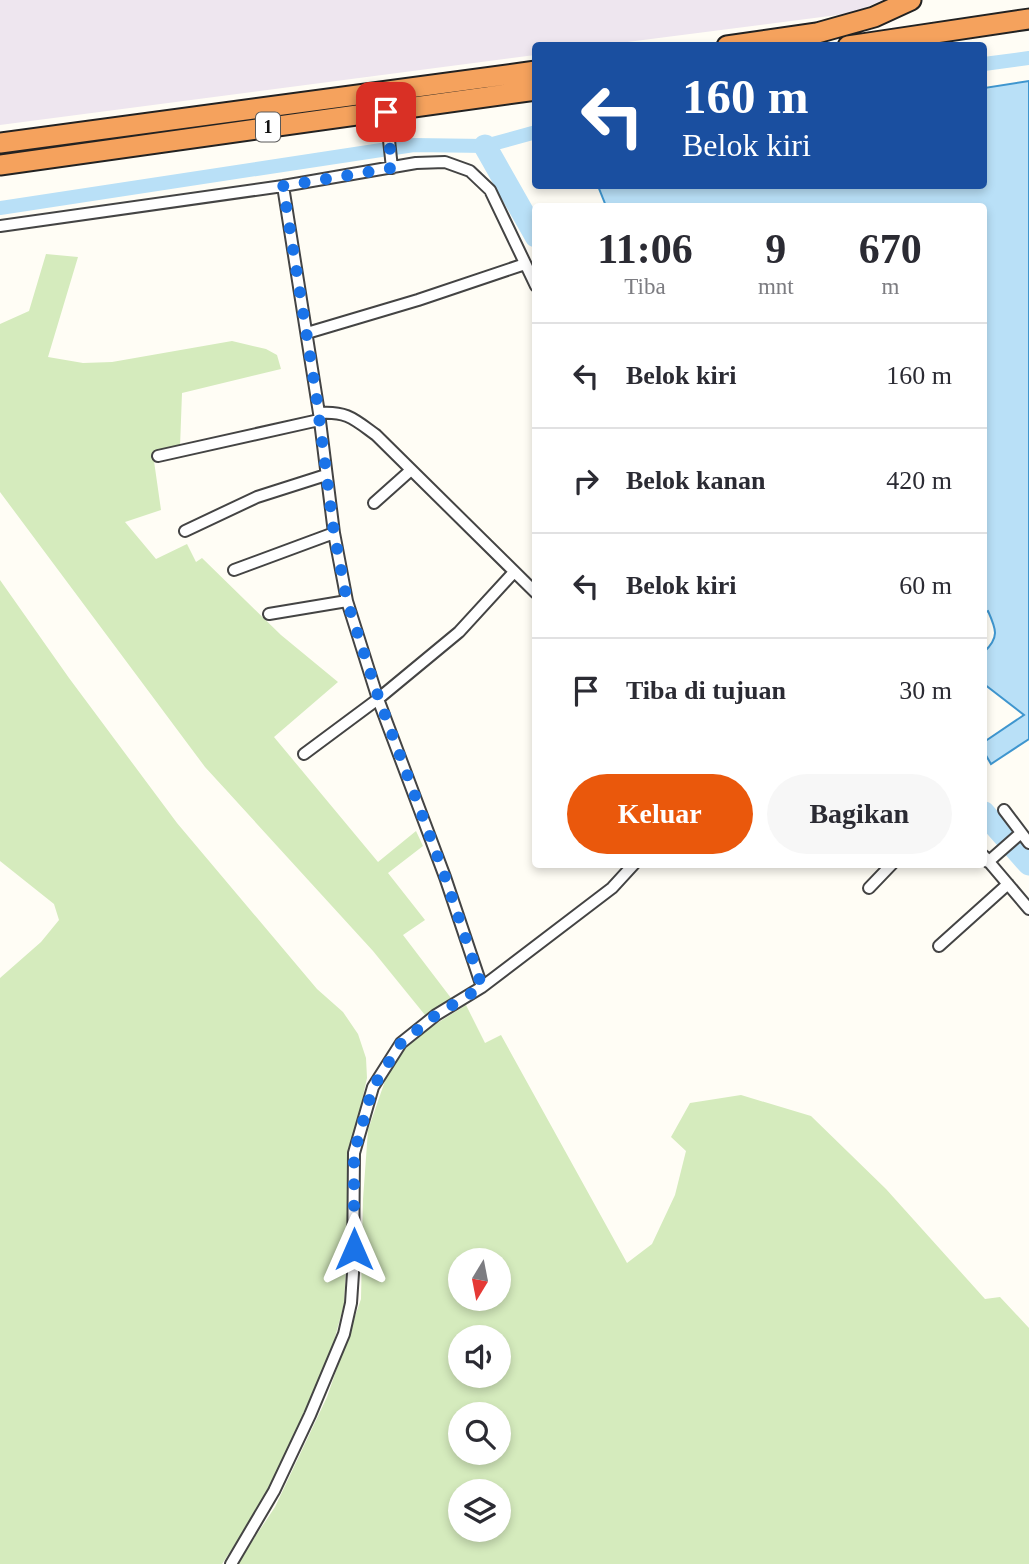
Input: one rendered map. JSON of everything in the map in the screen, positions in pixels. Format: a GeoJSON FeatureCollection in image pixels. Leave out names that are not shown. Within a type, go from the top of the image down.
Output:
{"type":"FeatureCollection","features":[{"type":"Feature","properties":{"kind":"highway"},"geometry":{"type":"LineString","coordinates":[[755,42],[817,33],[874,17],[911,0]]}},
{"type":"Feature","properties":{"kind":"highway"},"geometry":{"type":"LineString","coordinates":[[875,42],[1029,19]]}},
{"type":"Feature","properties":{"kind":"highway","name":"1"},"geometry":{"type":"LineString","coordinates":[[0,143],[532,72]]}},
{"type":"Feature","properties":{"kind":"highway","name":"1"},"geometry":{"type":"LineString","coordinates":[[0,165],[387,121],[532,91]]}},
{"type":"Feature","properties":{"kind":"street"},"geometry":{"type":"LineString","coordinates":[[387,121],[391,163]]}},
{"type":"Feature","properties":{"kind":"street"},"geometry":{"type":"LineString","coordinates":[[0,226],[283,186],[391,163],[445,162],[462,167],[478,177],[494,198],[532,277]]}},
{"type":"Feature","properties":{"kind":"street"},"geometry":{"type":"LineString","coordinates":[[283,186],[307,333],[334,533],[347,601],[379,699],[445,877],[482,987]]}},
{"type":"Feature","properties":{"kind":"street"},"geometry":{"type":"LineString","coordinates":[[307,333],[526,264]]}},
{"type":"Feature","properties":{"kind":"street"},"geometry":{"type":"LineString","coordinates":[[158,456],[336,412],[349,416],[376,435],[532,589]]}},
{"type":"Feature","properties":{"kind":"street"},"geometry":{"type":"LineString","coordinates":[[374,503],[411,470]]}},
{"type":"Feature","properties":{"kind":"street"},"geometry":{"type":"LineString","coordinates":[[185,531],[257,497],[326,475]]}},
{"type":"Feature","properties":{"kind":"street"},"geometry":{"type":"LineString","coordinates":[[234,570],[334,533]]}},
{"type":"Feature","properties":{"kind":"street"},"geometry":{"type":"LineString","coordinates":[[304,754],[379,699],[459,632],[514,572]]}},
{"type":"Feature","properties":{"kind":"street"},"geometry":{"type":"LineString","coordinates":[[269,614],[347,601]]}},
{"type":"Feature","properties":{"kind":"street"},"geometry":{"type":"LineString","coordinates":[[1004,810],[1017,836],[1029,843]]}},
{"type":"Feature","properties":{"kind":"street"},"geometry":{"type":"LineString","coordinates":[[987,858],[1017,836]]}},
{"type":"Feature","properties":{"kind":"street"},"geometry":{"type":"LineString","coordinates":[[987,860],[1029,909]]}},
{"type":"Feature","properties":{"kind":"street"},"geometry":{"type":"LineString","coordinates":[[231,1564],[274,1491],[344,1334],[354,1273],[354,1153],[373,1087],[401,1043],[436,1015],[482,987],[612,888],[630,868]]}},
{"type":"Feature","properties":{"kind":"street"},"geometry":{"type":"LineString","coordinates":[[869,888],[888,868]]}},
{"type":"Feature","properties":{"kind":"street"},"geometry":{"type":"LineString","coordinates":[[939,946],[1008,884]]}},
{"type":"Feature","properties":{"kind":"shaded area"},"geometry":{"type":"Polygon","coordinates":[[[0,0],[883,0],[853,13],[627,42],[532,42],[532,55],[0,125],[0,0]]]}},
{"type":"Feature","properties":{"kind":"green space"},"geometry":{"type":"Polygon","coordinates":[[[46,254],[78,257],[48,357],[83,363],[112,362],[232,341],[266,349],[277,355],[281,369],[182,393],[180,447],[153,454],[161,510],[125,522],[156,559],[187,544],[196,562],[202,558],[281,635],[338,682],[274,737],[378,862],[416,831],[423,846],[388,873],[425,920],[403,935],[451,998],[425,1015],[373,951],[205,767],[0,492],[0,324],[29,311],[46,254]]]}},
{"type":"Feature","properties":{"kind":"green space"},"geometry":{"type":"Polygon","coordinates":[[[0,580],[177,823],[317,989],[343,1012],[358,1034],[366,1058],[367,1078],[348,1164],[349,1213],[344,1304],[330,1356],[280,1468],[222,1564],[0,1564],[0,978],[41,942],[59,920],[54,904],[0,861],[0,580]]]}},
{"type":"Feature","properties":{"kind":"green space"},"geometry":{"type":"Polygon","coordinates":[[[466,1005],[485,1043],[501,1035],[627,1263],[652,1244],[675,1195],[686,1151],[671,1137],[690,1103],[741,1095],[811,1116],[886,1189],[985,1299],[1000,1297],[1029,1328],[1029,1564],[237,1564],[275,1507],[327,1397],[361,1299],[363,1199],[368,1130],[387,1075],[402,1051],[431,1027],[466,1005]]]}},
{"type":"Feature","properties":{"kind":"water"},"geometry":{"type":"Polygon","coordinates":[[[1029,81],[1029,739],[991,764],[987,757],[987,740],[1024,715],[987,686],[987,649],[993,642],[995,633],[987,612],[987,203],[605,203],[599,189],[987,189],[987,88],[1029,81]]]}},
{"type":"Feature","properties":{"kind":"waterway"},"geometry":{"type":"LineString","coordinates":[[987,64],[1029,58]]}},
{"type":"Feature","properties":{"kind":"waterway"},"geometry":{"type":"LineString","coordinates":[[0,208],[414,145],[485,146],[532,133]]}},
{"type":"Feature","properties":{"kind":"waterway"},"geometry":{"type":"LineString","coordinates":[[485,146],[532,229]]}},
{"type":"Feature","properties":{"kind":"waterway"},"geometry":{"type":"LineString","coordinates":[[987,816],[1029,864]]}},
{"type":"Feature","properties":{"kind":"route"},"geometry":{"type":"LineString","coordinates":[[354,1249],[354,1153],[373,1087],[401,1043],[436,1015],[482,987],[445,877],[379,699],[347,601],[334,533],[319,413],[283,186],[392,168],[386,112]]}}]}
